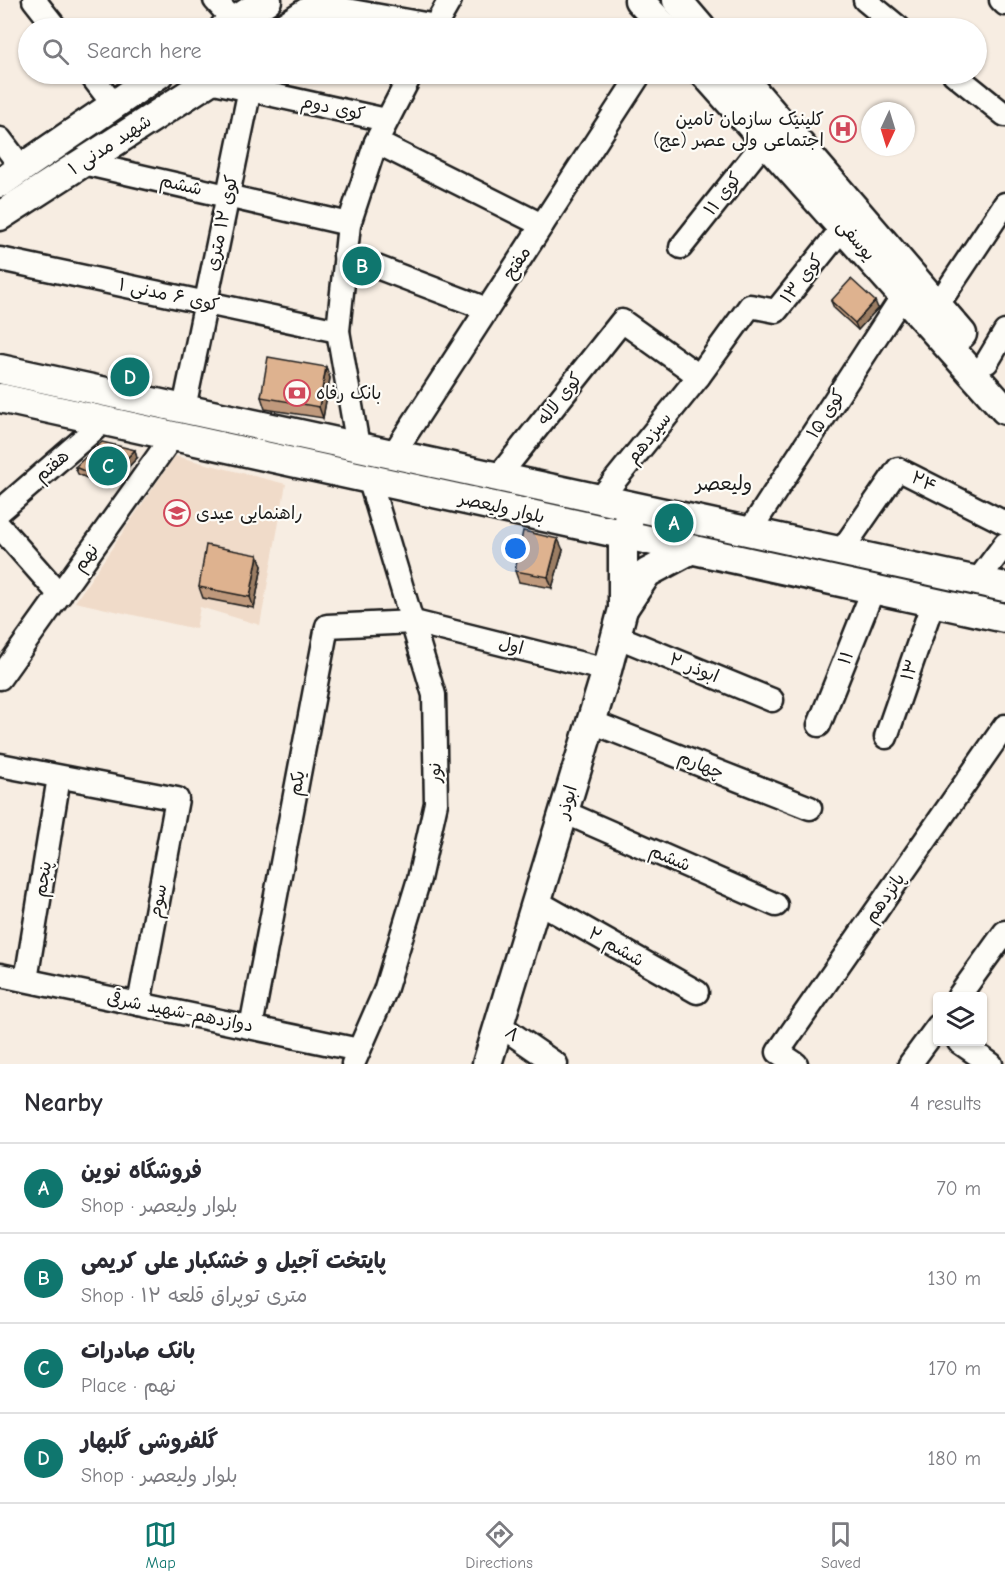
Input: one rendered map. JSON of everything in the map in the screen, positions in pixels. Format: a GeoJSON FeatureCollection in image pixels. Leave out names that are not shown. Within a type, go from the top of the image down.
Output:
{"type":"FeatureCollection","features":[{"type":"Feature","properties":{"kind":"main road"},"geometry":{"type":"LineString","coordinates":[[240,18],[267,0]]}},
{"type":"Feature","properties":{"kind":"main road"},"geometry":{"type":"LineString","coordinates":[[639,0],[656,18]]}},
{"type":"Feature","properties":{"kind":"main road"},"geometry":{"type":"LineString","coordinates":[[677,0],[692,18]]}},
{"type":"Feature","properties":{"kind":"main road"},"geometry":{"type":"LineString","coordinates":[[299,18],[322,3]]}},
{"type":"Feature","properties":{"kind":"main road","name":"شهید مدنی ۱"},"geometry":{"type":"LineString","coordinates":[[11,175],[144,84]]}},
{"type":"Feature","properties":{"kind":"main road","name":"شهید مدنی ۱"},"geometry":{"type":"LineString","coordinates":[[0,216],[200,84]]}},
{"type":"Feature","properties":{"kind":"main road","name":"یوسفی"},"geometry":{"type":"LineString","coordinates":[[717,84],[773,132],[938,306],[996,372]]}},
{"type":"Feature","properties":{"kind":"main road","name":"یوسفی"},"geometry":{"type":"LineString","coordinates":[[745,84],[773,132],[844,226],[902,297],[1005,410]]}},
{"type":"Feature","properties":{"kind":"main road","name":"بلوار ولیعصر"},"geometry":{"type":"LineString","coordinates":[[0,369],[992,584]]}},
{"type":"Feature","properties":{"kind":"main road","name":"بلوار ولیعصر"},"geometry":{"type":"LineString","coordinates":[[0,398],[1005,618]]}},
{"type":"Feature","properties":{"kind":"main road"},"geometry":{"type":"LineString","coordinates":[[358,446],[369,478]]}},
{"type":"Feature","properties":{"kind":"main road","name":"ابوذر"},"geometry":{"type":"LineString","coordinates":[[487,1064],[592,722],[620,622],[623,536],[632,507]]}},
{"type":"Feature","properties":{"kind":"main road"},"geometry":{"type":"LineString","coordinates":[[620,622],[647,573],[692,549]]}},
{"type":"Feature","properties":{"kind":"street"},"geometry":{"type":"LineString","coordinates":[[34,0],[48,18]]}},
{"type":"Feature","properties":{"kind":"street"},"geometry":{"type":"LineString","coordinates":[[215,0],[225,18]]}},
{"type":"Feature","properties":{"kind":"street"},"geometry":{"type":"LineString","coordinates":[[440,18],[450,0]]}},
{"type":"Feature","properties":{"kind":"street"},"geometry":{"type":"LineString","coordinates":[[865,0],[887,18]]}},
{"type":"Feature","properties":{"kind":"street"},"geometry":{"type":"LineString","coordinates":[[1001,0],[1005,4]]}},
{"type":"Feature","properties":{"kind":"street"},"geometry":{"type":"LineString","coordinates":[[322,3],[393,18]]}},
{"type":"Feature","properties":{"kind":"street"},"geometry":{"type":"LineString","coordinates":[[98,84],[113,104]]}},
{"type":"Feature","properties":{"kind":"street","name":"کوی ۱۲ متری"},"geometry":{"type":"LineString","coordinates":[[184,408],[250,84]]}},
{"type":"Feature","properties":{"kind":"street","name":"کوی دوم"},"geometry":{"type":"LineString","coordinates":[[261,84],[386,120]]}},
{"type":"Feature","properties":{"kind":"street"},"geometry":{"type":"LineString","coordinates":[[358,446],[338,331],[349,224],[376,142],[406,84]]}},
{"type":"Feature","properties":{"kind":"street","name":"مفتح"},"geometry":{"type":"LineString","coordinates":[[394,453],[634,84]]}},
{"type":"Feature","properties":{"kind":"street"},"geometry":{"type":"LineString","coordinates":[[966,84],[1005,115]]}},
{"type":"Feature","properties":{"kind":"street","name":"کوی ۱۱"},"geometry":{"type":"LineString","coordinates":[[681,247],[773,132]]}},
{"type":"Feature","properties":{"kind":"street"},"geometry":{"type":"LineString","coordinates":[[0,140],[11,175]]}},
{"type":"Feature","properties":{"kind":"street"},"geometry":{"type":"LineString","coordinates":[[376,142],[542,225]]}},
{"type":"Feature","properties":{"kind":"street","name":"ششم"},"geometry":{"type":"LineString","coordinates":[[83,163],[349,224]]}},
{"type":"Feature","properties":{"kind":"street"},"geometry":{"type":"LineString","coordinates":[[938,306],[1005,204]]}},
{"type":"Feature","properties":{"kind":"street","name":"کوی ۱۳"},"geometry":{"type":"LineString","coordinates":[[750,306],[776,311],[844,226]]}},
{"type":"Feature","properties":{"kind":"street"},"geometry":{"type":"LineString","coordinates":[[345,255],[488,309]]}},
{"type":"Feature","properties":{"kind":"street","name":"کوی ۶ مدنی ۱"},"geometry":{"type":"LineString","coordinates":[[0,259],[338,331]]}},
{"type":"Feature","properties":{"kind":"street","name":"کوی ۱۵"},"geometry":{"type":"LineString","coordinates":[[749,532],[902,297]]}},
{"type":"Feature","properties":{"kind":"street","name":"سیزدهم"},"geometry":{"type":"LineString","coordinates":[[599,500],[699,376],[750,306]]}},
{"type":"Feature","properties":{"kind":"street","name":"کوی لاله"},"geometry":{"type":"LineString","coordinates":[[498,477],[622,321],[699,376]]}},
{"type":"Feature","properties":{"kind":"street"},"geometry":{"type":"LineString","coordinates":[[996,372],[1005,332]]}},
{"type":"Feature","properties":{"kind":"street","name":"هفتم"},"geometry":{"type":"LineString","coordinates":[[0,511],[104,422]]}},
{"type":"Feature","properties":{"kind":"street","name":"نهم"},"geometry":{"type":"LineString","coordinates":[[1,674],[172,437]]}},
{"type":"Feature","properties":{"kind":"street","name":"۲۴"},"geometry":{"type":"LineString","coordinates":[[842,550],[898,470],[1005,523]]}},
{"type":"Feature","properties":{"kind":"street","name":"نور"},"geometry":{"type":"LineString","coordinates":[[356,1057],[385,991],[419,879],[436,803],[434,694],[369,478]]}},
{"type":"Feature","properties":{"kind":"street"},"geometry":{"type":"LineString","coordinates":[[0,527],[60,595]]}},
{"type":"Feature","properties":{"kind":"street"},"geometry":{"type":"LineString","coordinates":[[992,584],[1005,544]]}},
{"type":"Feature","properties":{"kind":"street","name":"۱۱"},"geometry":{"type":"LineString","coordinates":[[819,725],[873,590]]}},
{"type":"Feature","properties":{"kind":"street","name":"۱۳"},"geometry":{"type":"LineString","coordinates":[[886,737],[933,602]]}},
{"type":"Feature","properties":{"kind":"street","name":"اول"},"geometry":{"type":"LineString","coordinates":[[414,622],[607,670]]}},
{"type":"Feature","properties":{"kind":"street","name":"یکم"},"geometry":{"type":"LineString","coordinates":[[251,1027],[327,626],[414,622]]}},
{"type":"Feature","properties":{"kind":"street","name":"۲ ابوذر"},"geometry":{"type":"LineString","coordinates":[[620,622],[772,700]]}},
{"type":"Feature","properties":{"kind":"street","name":"چهارم"},"geometry":{"type":"LineString","coordinates":[[592,722],[810,808]]}},
{"type":"Feature","properties":{"kind":"street","name":"پانزدهم"},"geometry":{"type":"LineString","coordinates":[[796,1064],[778,1052],[1005,726]]}},
{"type":"Feature","properties":{"kind":"street"},"geometry":{"type":"LineString","coordinates":[[0,765],[59,777]]}},
{"type":"Feature","properties":{"kind":"street","name":"سوم"},"geometry":{"type":"LineString","coordinates":[[59,777],[177,798],[139,1004]]}},
{"type":"Feature","properties":{"kind":"street","name":"پنجم"},"geometry":{"type":"LineString","coordinates":[[26,981],[59,777]]}},
{"type":"Feature","properties":{"kind":"street","name":"ششم"},"geometry":{"type":"LineString","coordinates":[[564,812],[776,904]]}},
{"type":"Feature","properties":{"kind":"street","name":"ششم ۲"},"geometry":{"type":"LineString","coordinates":[[536,901],[697,993]]}},
{"type":"Feature","properties":{"kind":"street"},"geometry":{"type":"LineString","coordinates":[[961,992],[1005,932]]}},
{"type":"Feature","properties":{"kind":"street","name":"دوازدهم-شهید شرقی"},"geometry":{"type":"LineString","coordinates":[[0,975],[251,1027],[356,1057]]}},
{"type":"Feature","properties":{"kind":"street","name":"۸"},"geometry":{"type":"LineString","coordinates":[[498,1024],[556,1064]]}},
{"type":"Feature","properties":{"kind":"street"},"geometry":{"type":"LineString","coordinates":[[910,1064],[933,1032]]}},
{"type":"Feature","properties":{"kind":"street"},"geometry":{"type":"LineString","coordinates":[[966,1046],[991,1064]]}},
{"type":"Feature","properties":{"kind":"shaded area","name":"راهنمایی عیدی"},"geometry":{"type":"Polygon","coordinates":[[[175,456],[286,484],[260,625],[200,607],[196,629],[75,602],[175,456]]]}},
{"type":"Feature","properties":{"kind":"building"},"geometry":{"type":"Polygon","coordinates":[[[851,279],[875,301],[855,323],[831,301],[851,279]]]}},
{"type":"Feature","properties":{"kind":"building","name":"بانک رفاه"},"geometry":{"type":"Polygon","coordinates":[[[268,357],[326,367],[319,407],[261,397],[268,357]]]}},
{"type":"Feature","properties":{"kind":"building"},"geometry":{"type":"Polygon","coordinates":[[[102,442],[135,450],[105,480],[75,467],[102,442]]]}},
{"type":"Feature","properties":{"kind":"building"},"geometry":{"type":"Polygon","coordinates":[[[523,531],[558,539],[548,577],[515,571],[523,531]]]}},
{"type":"Feature","properties":{"kind":"building"},"geometry":{"type":"Polygon","coordinates":[[[206,545],[258,555],[250,597],[199,587],[206,545]]]}},
{"type":"Feature","properties":{"kind":"place","name":"کلینیک سازمان تامین اجتماعی ولی عصر (عج)"},"geometry":{"type":"Point","coordinates":[843,129]}},
{"type":"Feature","properties":{"kind":"place","name":"پایتخت آجیل و خشکبار علی کریمی"},"geometry":{"type":"Point","coordinates":[362,266]}},
{"type":"Feature","properties":{"kind":"place","name":"گلفروشی گلبهار"},"geometry":{"type":"Point","coordinates":[130,377]}},
{"type":"Feature","properties":{"kind":"place","name":"بانک رفاه"},"geometry":{"type":"Point","coordinates":[297,393]}},
{"type":"Feature","properties":{"kind":"place","name":"بانک صادرات"},"geometry":{"type":"Point","coordinates":[108,466]}},
{"type":"Feature","properties":{"kind":"place","name":"راهنمایی عیدی"},"geometry":{"type":"Point","coordinates":[177,513]}},
{"type":"Feature","properties":{"kind":"place","name":"فروشگاه نوین"},"geometry":{"type":"Point","coordinates":[674,523]}},
{"type":"Feature","properties":{"kind":"district","name":"ولیعصر"},"geometry":{"type":"Point","coordinates":[724,483]}}]}
